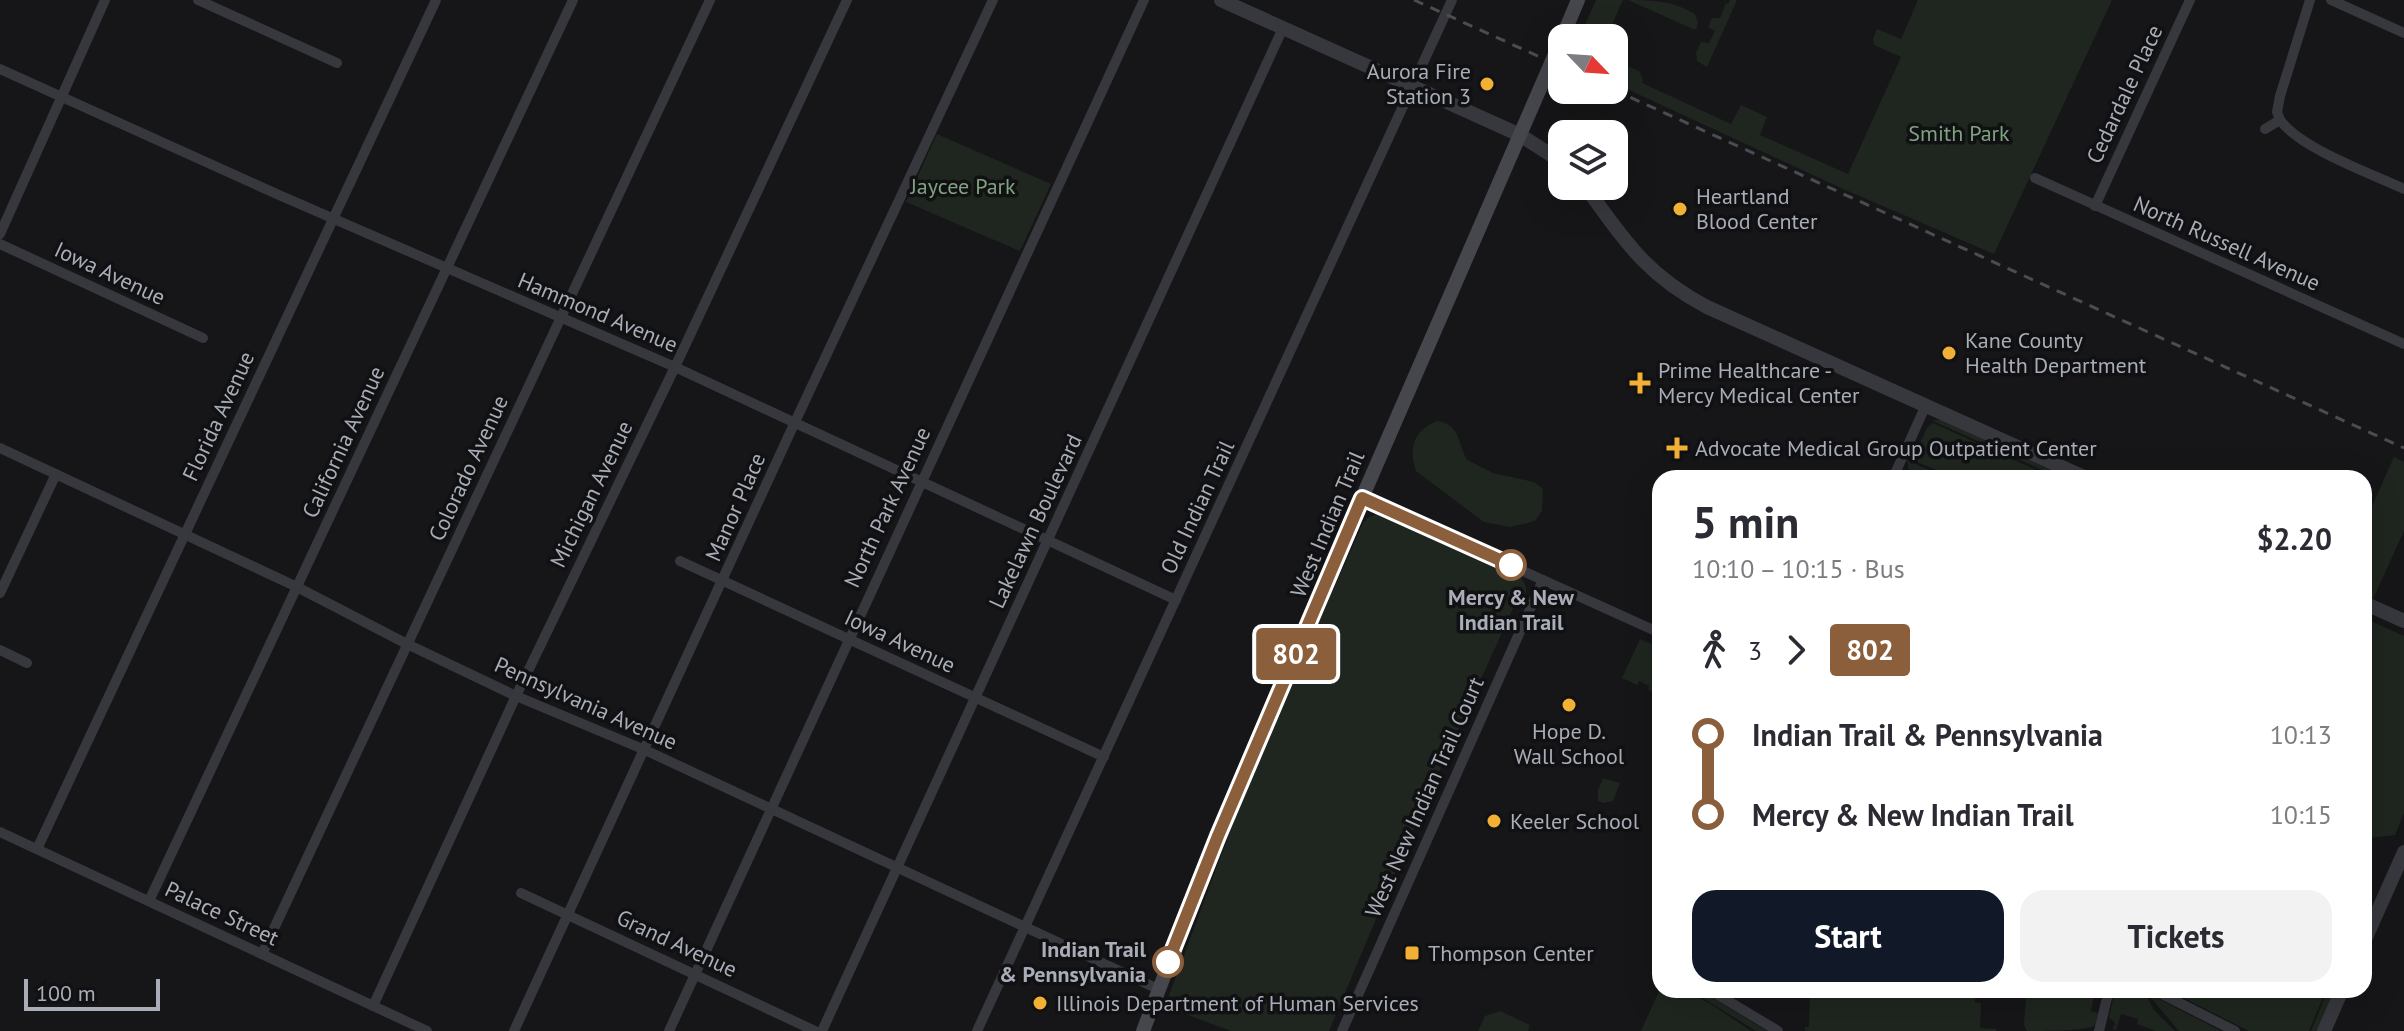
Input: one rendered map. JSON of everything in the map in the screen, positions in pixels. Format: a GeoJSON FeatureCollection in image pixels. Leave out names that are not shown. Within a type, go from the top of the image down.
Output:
{"type":"FeatureCollection","features":[{"type":"Feature","properties":{"kind":"main road","name":"West Indian Trail"},"geometry":{"type":"LineString","coordinates":[[1568,24],[1578,0]]}},
{"type":"Feature","properties":{"kind":"main road","name":"West Indian Trail"},"geometry":{"type":"LineString","coordinates":[[1143,1031],[1218,836],[1548,70]]}},
{"type":"Feature","properties":{"kind":"street"},"geometry":{"type":"LineString","coordinates":[[0,234],[105,0]]}},
{"type":"Feature","properties":{"kind":"street"},"geometry":{"type":"LineString","coordinates":[[198,0],[337,63]]}},
{"type":"Feature","properties":{"kind":"street","name":"Florida Avenue"},"geometry":{"type":"LineString","coordinates":[[37,849],[436,0]]}},
{"type":"Feature","properties":{"kind":"street","name":"California Avenue"},"geometry":{"type":"LineString","coordinates":[[149,901],[573,0]]}},
{"type":"Feature","properties":{"kind":"street","name":"Colorado Avenue"},"geometry":{"type":"LineString","coordinates":[[262,954],[710,0]]}},
{"type":"Feature","properties":{"kind":"street","name":"Michigan Avenue"},"geometry":{"type":"LineString","coordinates":[[373,1006],[516,696],[847,0]]}},
{"type":"Feature","properties":{"kind":"street","name":"Manor Place"},"geometry":{"type":"LineString","coordinates":[[514,1031],[993,0]]}},
{"type":"Feature","properties":{"kind":"street","name":"North Park Avenue"},"geometry":{"type":"LineString","coordinates":[[669,1031],[1144,0]]}},
{"type":"Feature","properties":{"kind":"street"},"geometry":{"type":"LineString","coordinates":[[1221,0],[1520,135],[1548,153]]}},
{"type":"Feature","properties":{"kind":"street","name":"Old Indian Trail"},"geometry":{"type":"LineString","coordinates":[[977,1031],[1452,0]]}},
{"type":"Feature","properties":{"kind":"street","name":"Cedardale Place"},"geometry":{"type":"LineString","coordinates":[[2095,206],[2190,0]]}},
{"type":"Feature","properties":{"kind":"street"},"geometry":{"type":"LineString","coordinates":[[2310,0],[2280,96],[2277,112],[2280,120],[2289,133],[2306,143],[2404,189]]}},
{"type":"Feature","properties":{"kind":"street"},"geometry":{"type":"LineString","coordinates":[[2331,0],[2404,33]]}},
{"type":"Feature","properties":{"kind":"street","name":"Lakelawn Boulevard"},"geometry":{"type":"LineString","coordinates":[[822,1031],[1283,28]]}},
{"type":"Feature","properties":{"kind":"street","name":"Hammond Avenue"},"geometry":{"type":"LineString","coordinates":[[0,69],[333,219],[675,367],[1176,600]]}},
{"type":"Feature","properties":{"kind":"street"},"geometry":{"type":"LineString","coordinates":[[2265,129],[2280,120]]}},
{"type":"Feature","properties":{"kind":"street","name":"North Russell Avenue"},"geometry":{"type":"LineString","coordinates":[[2035,178],[2404,344]]}},
{"type":"Feature","properties":{"kind":"street"},"geometry":{"type":"LineString","coordinates":[[1595,200],[1645,264],[1684,294],[1713,310],[2068,470]]}},
{"type":"Feature","properties":{"kind":"street","name":"Iowa Avenue"},"geometry":{"type":"LineString","coordinates":[[0,244],[203,338]]}},
{"type":"Feature","properties":{"kind":"street"},"geometry":{"type":"LineString","coordinates":[[1896,470],[1926,405]]}},
{"type":"Feature","properties":{"kind":"street","name":"Pennsylvania Avenue"},"geometry":{"type":"LineString","coordinates":[[0,448],[297,587],[516,696],[645,750],[1158,989]]}},
{"type":"Feature","properties":{"kind":"street"},"geometry":{"type":"LineString","coordinates":[[0,593],[56,474]]}},
{"type":"Feature","properties":{"kind":"street"},"geometry":{"type":"LineString","coordinates":[[1362,498],[1652,629]]}},
{"type":"Feature","properties":{"kind":"street","name":"Iowa Avenue"},"geometry":{"type":"LineString","coordinates":[[680,561],[1104,757]]}},
{"type":"Feature","properties":{"kind":"street","name":"West New Indian Trail Court"},"geometry":{"type":"LineString","coordinates":[[1342,1031],[1543,580]]}},
{"type":"Feature","properties":{"kind":"street"},"geometry":{"type":"LineString","coordinates":[[2372,607],[2404,621]]}},
{"type":"Feature","properties":{"kind":"street"},"geometry":{"type":"LineString","coordinates":[[0,650],[27,663]]}},
{"type":"Feature","properties":{"kind":"street","name":"Palace Street"},"geometry":{"type":"LineString","coordinates":[[0,832],[427,1031]]}},
{"type":"Feature","properties":{"kind":"street"},"geometry":{"type":"LineString","coordinates":[[2372,924],[2404,852]]}},
{"type":"Feature","properties":{"kind":"street","name":"Grand Avenue"},"geometry":{"type":"LineString","coordinates":[[521,893],[815,1031]]}},
{"type":"Feature","properties":{"kind":"street"},"geometry":{"type":"LineString","coordinates":[[1723,998],[1778,1031]]}},
{"type":"Feature","properties":{"kind":"street"},"geometry":{"type":"LineString","coordinates":[[2099,1031],[2107,998]]}},
{"type":"Feature","properties":{"kind":"street"},"geometry":{"type":"LineString","coordinates":[[2170,998],[2235,1031]]}},
{"type":"Feature","properties":{"kind":"street"},"geometry":{"type":"LineString","coordinates":[[2324,1031],[2338,998]]}},
{"type":"Feature","properties":{"kind":"green space"},"geometry":{"type":"Polygon","coordinates":[[[1596,0],[1623,0],[1612,24],[1585,24],[1596,0]]]}},
{"type":"Feature","properties":{"kind":"green space"},"geometry":{"type":"Polygon","coordinates":[[[1628,0],[1679,6],[1695,14],[1696,29],[1693,29],[1628,0]]]}},
{"type":"Feature","properties":{"kind":"green space"},"geometry":{"type":"Polygon","coordinates":[[[1730,0],[1737,0],[1707,67],[1697,61],[1696,53],[1701,42],[1709,43],[1715,31],[1708,27],[1712,18],[1720,18],[1730,0]]]}},
{"type":"Feature","properties":{"kind":"green space","name":"Smith Park"},"geometry":{"type":"Polygon","coordinates":[[[1918,0],[2112,0],[1994,254],[1841,188],[1628,89],[1628,66],[1639,71],[1642,83],[1731,124],[1741,105],[1767,117],[1760,135],[1848,174],[1901,57],[1874,45],[1873,39],[1877,29],[1901,39],[1918,0]]]}},
{"type":"Feature","properties":{"kind":"green space","name":"Jaycee Park"},"geometry":{"type":"Polygon","coordinates":[[[937,134],[1051,184],[1020,251],[906,202],[937,134]]]}},
{"type":"Feature","properties":{"kind":"green space"},"geometry":{"type":"Polygon","coordinates":[[[1931,420],[1941,420],[2050,470],[2042,470],[1931,420]]]}},
{"type":"Feature","properties":{"kind":"green space"},"geometry":{"type":"Polygon","coordinates":[[[1437,421],[1454,430],[1467,460],[1493,473],[1534,482],[1543,489],[1542,511],[1535,521],[1510,527],[1484,522],[1416,471],[1413,455],[1415,441],[1423,429],[1437,421]]]}},
{"type":"Feature","properties":{"kind":"green space"},"geometry":{"type":"Polygon","coordinates":[[[1933,423],[2036,470],[1936,470],[1912,460],[1927,428],[1933,423]]]}},
{"type":"Feature","properties":{"kind":"green space"},"geometry":{"type":"Polygon","coordinates":[[[2394,457],[2404,462],[2404,531],[2373,599],[2372,599],[2372,506],[2394,457]]]}},
{"type":"Feature","properties":{"kind":"green space"},"geometry":{"type":"Polygon","coordinates":[[[1907,460],[1929,470],[1909,470],[1907,460]]]}},
{"type":"Feature","properties":{"kind":"green space"},"geometry":{"type":"Polygon","coordinates":[[[1376,514],[1519,576],[1525,585],[1525,596],[1519,595],[1420,814],[1329,1031],[1231,1031],[1169,1008],[1168,998],[1274,723],[1363,523],[1376,514]]]}},
{"type":"Feature","properties":{"kind":"green space"},"geometry":{"type":"Polygon","coordinates":[[[2372,622],[2404,636],[2404,813],[2395,835],[2372,838],[2372,622]]]}},
{"type":"Feature","properties":{"kind":"green space"},"geometry":{"type":"Polygon","coordinates":[[[1640,639],[1652,644],[1652,692],[1648,690],[1649,686],[1639,681],[1637,685],[1622,678],[1640,639]]]}},
{"type":"Feature","properties":{"kind":"green space"},"geometry":{"type":"Polygon","coordinates":[[[1603,778],[1620,783],[1613,801],[1598,801],[1603,778]]]}},
{"type":"Feature","properties":{"kind":"green space"},"geometry":{"type":"Polygon","coordinates":[[[1656,998],[1699,998],[1751,1031],[1641,1031],[1656,998]]]}},
{"type":"Feature","properties":{"kind":"green space"},"geometry":{"type":"Polygon","coordinates":[[[1703,998],[1713,998],[1767,1031],[1756,1031],[1703,998]]]}},
{"type":"Feature","properties":{"kind":"green space"},"geometry":{"type":"Polygon","coordinates":[[[1810,998],[1975,998],[1975,1002],[1981,1003],[1980,1028],[1996,1031],[1805,1031],[1805,1027],[1809,1027],[1810,998]]]}},
{"type":"Feature","properties":{"kind":"green space"},"geometry":{"type":"Polygon","coordinates":[[[2026,998],[2093,998],[2091,1011],[2098,1013],[2094,1026],[2089,1028],[2027,1031],[2024,1025],[2026,998]]]}},
{"type":"Feature","properties":{"kind":"green space"},"geometry":{"type":"Polygon","coordinates":[[[2113,998],[2148,998],[2154,1010],[2175,1031],[2156,1031],[2137,1024],[2138,1019],[2121,1014],[2116,1030],[2112,1029],[2116,1024],[2109,1017],[2113,998]]]}},
{"type":"Feature","properties":{"kind":"green space"},"geometry":{"type":"Polygon","coordinates":[[[2151,998],[2221,1031],[2179,1031],[2151,998]]]}},
{"type":"Feature","properties":{"kind":"green space"},"geometry":{"type":"Polygon","coordinates":[[[2184,998],[2323,998],[2309,1031],[2249,1031],[2184,998]]]}},
{"type":"Feature","properties":{"kind":"green space"},"geometry":{"type":"Polygon","coordinates":[[[2325,998],[2332,998],[2317,1031],[2311,1031],[2325,998]]]}},
{"type":"Feature","properties":{"kind":"green space"},"geometry":{"type":"Polygon","coordinates":[[[1500,1011],[1530,1025],[1528,1031],[1478,1031],[1485,1016],[1500,1011]]]}},
{"type":"Feature","properties":{"kind":"railway"},"geometry":{"type":"LineString","coordinates":[[1414,0],[1548,61]]}},
{"type":"Feature","properties":{"kind":"railway"},"geometry":{"type":"LineString","coordinates":[[1628,96],[2404,448]]}},
{"type":"Feature","properties":{"kind":"bus line","name":"802"},"geometry":{"type":"LineString","coordinates":[[1168,962],[1218,836],[1362,498],[1511,565]]}},
{"type":"Feature","properties":{"kind":"place","name":"Aurora Fire Station 3"},"geometry":{"type":"Point","coordinates":[1487,84]}},
{"type":"Feature","properties":{"kind":"place","name":"Heartland Blood Center"},"geometry":{"type":"Point","coordinates":[1680,209]}},
{"type":"Feature","properties":{"kind":"place","name":"Kane County Health Department"},"geometry":{"type":"Point","coordinates":[1949,353]}},
{"type":"Feature","properties":{"kind":"place","name":"Prime Healthcare - Mercy Medical Center"},"geometry":{"type":"Point","coordinates":[1640,383]}},
{"type":"Feature","properties":{"kind":"place","name":"Advocate Medical Group Outpatient Center"},"geometry":{"type":"Point","coordinates":[1677,448]}},
{"type":"Feature","properties":{"kind":"place","name":"Mercy & New Indian Trail"},"geometry":{"type":"Point","coordinates":[1511,565]}},
{"type":"Feature","properties":{"kind":"place","name":"Hope D. Wall School"},"geometry":{"type":"Point","coordinates":[1569,705]}},
{"type":"Feature","properties":{"kind":"place","name":"Keeler School"},"geometry":{"type":"Point","coordinates":[1494,821]}},
{"type":"Feature","properties":{"kind":"place","name":"Thompson Center"},"geometry":{"type":"Point","coordinates":[1412,953]}},
{"type":"Feature","properties":{"kind":"place","name":"Indian Trail & Pennsylvania"},"geometry":{"type":"Point","coordinates":[1168,962]}},
{"type":"Feature","properties":{"kind":"place","name":"Illinois Department of Human Services"},"geometry":{"type":"Point","coordinates":[1040,1003]}}]}
